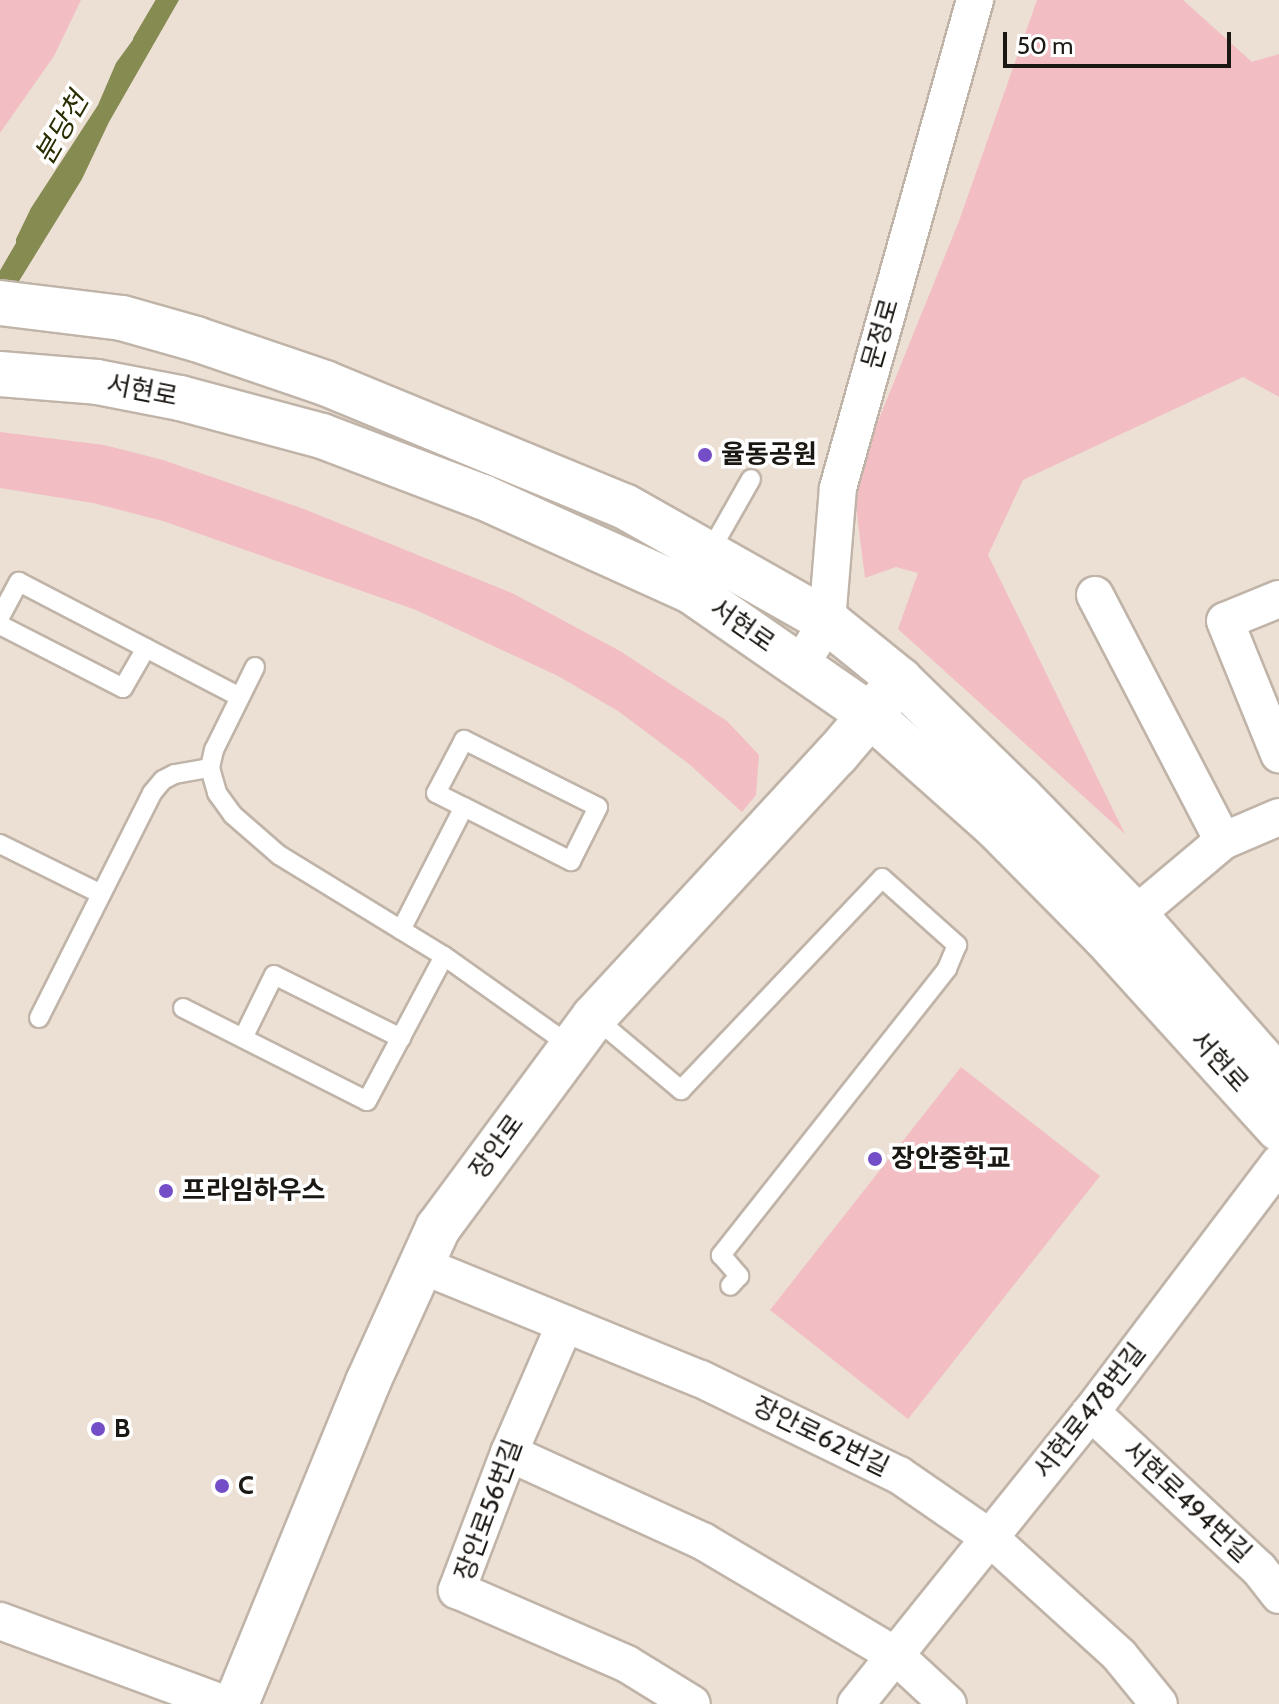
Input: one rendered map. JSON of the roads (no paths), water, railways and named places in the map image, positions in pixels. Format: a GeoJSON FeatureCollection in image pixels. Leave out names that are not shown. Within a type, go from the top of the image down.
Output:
{"type":"FeatureCollection","features":[{"type":"Feature","properties":{"kind":"main road","name":"서현로"},"geometry":{"type":"LineString","coordinates":[[0,303],[122,318],[196,339],[325,383],[624,506],[827,621],[900,680],[1135,915],[1279,1079]]}},
{"type":"Feature","properties":{"kind":"main road","name":"서현로"},"geometry":{"type":"LineString","coordinates":[[0,374],[97,382],[194,402],[322,436],[469,491],[691,591],[870,715],[1045,873],[1279,1129]]}},
{"type":"Feature","properties":{"kind":"main road","name":"장안로"},"geometry":{"type":"LineString","coordinates":[[236,1704],[368,1382],[438,1228],[583,1032],[837,754],[900,680]]}},
{"type":"Feature","properties":{"kind":"street","name":"문정로"},"geometry":{"type":"LineString","coordinates":[[800,666],[827,621],[838,488],[975,0]]}},
{"type":"Feature","properties":{"kind":"street"},"geometry":{"type":"LineString","coordinates":[[1095,595],[1223,841]]}},
{"type":"Feature","properties":{"kind":"street"},"geometry":{"type":"LineString","coordinates":[[1279,599],[1225,621],[1264,675],[1279,754]]}},
{"type":"Feature","properties":{"kind":"street"},"geometry":{"type":"LineString","coordinates":[[1135,915],[1223,841],[1279,817]]}},
{"type":"Feature","properties":{"kind":"street","name":"서현로478번길"},"geometry":{"type":"LineString","coordinates":[[856,1704],[1091,1412],[1279,1163]]}},
{"type":"Feature","properties":{"kind":"street","name":"장안로62번길"},"geometry":{"type":"LineString","coordinates":[[421,1265],[701,1379],[899,1475],[989,1537],[1119,1655],[1159,1704]]}},
{"type":"Feature","properties":{"kind":"street","name":"장안로56번길"},"geometry":{"type":"LineString","coordinates":[[565,1324],[509,1453],[457,1590],[627,1664],[692,1704]]}},
{"type":"Feature","properties":{"kind":"street","name":"서현로494번길"},"geometry":{"type":"LineString","coordinates":[[1091,1412],[1259,1569],[1279,1595]]}},
{"type":"Feature","properties":{"kind":"street"},"geometry":{"type":"LineString","coordinates":[[509,1453],[704,1542],[895,1655],[948,1704]]}},
{"type":"Feature","properties":{"kind":"street"},"geometry":{"type":"LineString","coordinates":[[0,1621],[224,1704]]}},
{"type":"Feature","properties":{"kind":"lane"},"geometry":{"type":"LineString","coordinates":[[709,553],[751,479]]}},
{"type":"Feature","properties":{"kind":"lane"},"geometry":{"type":"LineString","coordinates":[[0,617],[19,582],[240,697]]}},
{"type":"Feature","properties":{"kind":"lane"},"geometry":{"type":"LineString","coordinates":[[0,625],[123,688],[146,648]]}},
{"type":"Feature","properties":{"kind":"lane"},"geometry":{"type":"LineString","coordinates":[[255,667],[214,750],[210,768],[217,793],[252,835],[444,956],[681,1090],[882,878],[957,945],[947,969],[721,1255],[739,1276],[730,1286]]}},
{"type":"Feature","properties":{"kind":"lane"},"geometry":{"type":"LineString","coordinates":[[464,740],[598,807],[571,861],[464,807],[436,793],[464,740]]}},
{"type":"Feature","properties":{"kind":"lane"},"geometry":{"type":"LineString","coordinates":[[39,1018],[158,787],[175,774],[210,768]]}},
{"type":"Feature","properties":{"kind":"lane"},"geometry":{"type":"LineString","coordinates":[[401,930],[464,807]]}},
{"type":"Feature","properties":{"kind":"lane"},"geometry":{"type":"LineString","coordinates":[[0,844],[101,894]]}},
{"type":"Feature","properties":{"kind":"lane"},"geometry":{"type":"LineString","coordinates":[[183,1008],[367,1101],[444,956]]}},
{"type":"Feature","properties":{"kind":"lane"},"geometry":{"type":"LineString","coordinates":[[243,1038],[274,975],[401,1038]]}},
{"type":"Feature","properties":{"kind":"waterway","name":"분당천"},"geometry":{"type":"LineString","coordinates":[[137,39],[160,0]]}},
{"type":"Feature","properties":{"kind":"waterway","name":"분당천"},"geometry":{"type":"LineString","coordinates":[[0,278],[21,242]]}},
{"type":"Feature","properties":{"kind":"place","name":"율동공원"},"geometry":{"type":"Point","coordinates":[705,455]}},
{"type":"Feature","properties":{"kind":"place","name":"장안중학교"},"geometry":{"type":"Point","coordinates":[875,1159]}},
{"type":"Feature","properties":{"kind":"place","name":"프라임하우스"},"geometry":{"type":"Point","coordinates":[166,1191]}},
{"type":"Feature","properties":{"kind":"place","name":"B"},"geometry":{"type":"Point","coordinates":[98,1429]}},
{"type":"Feature","properties":{"kind":"place","name":"C"},"geometry":{"type":"Point","coordinates":[222,1486]}}]}
